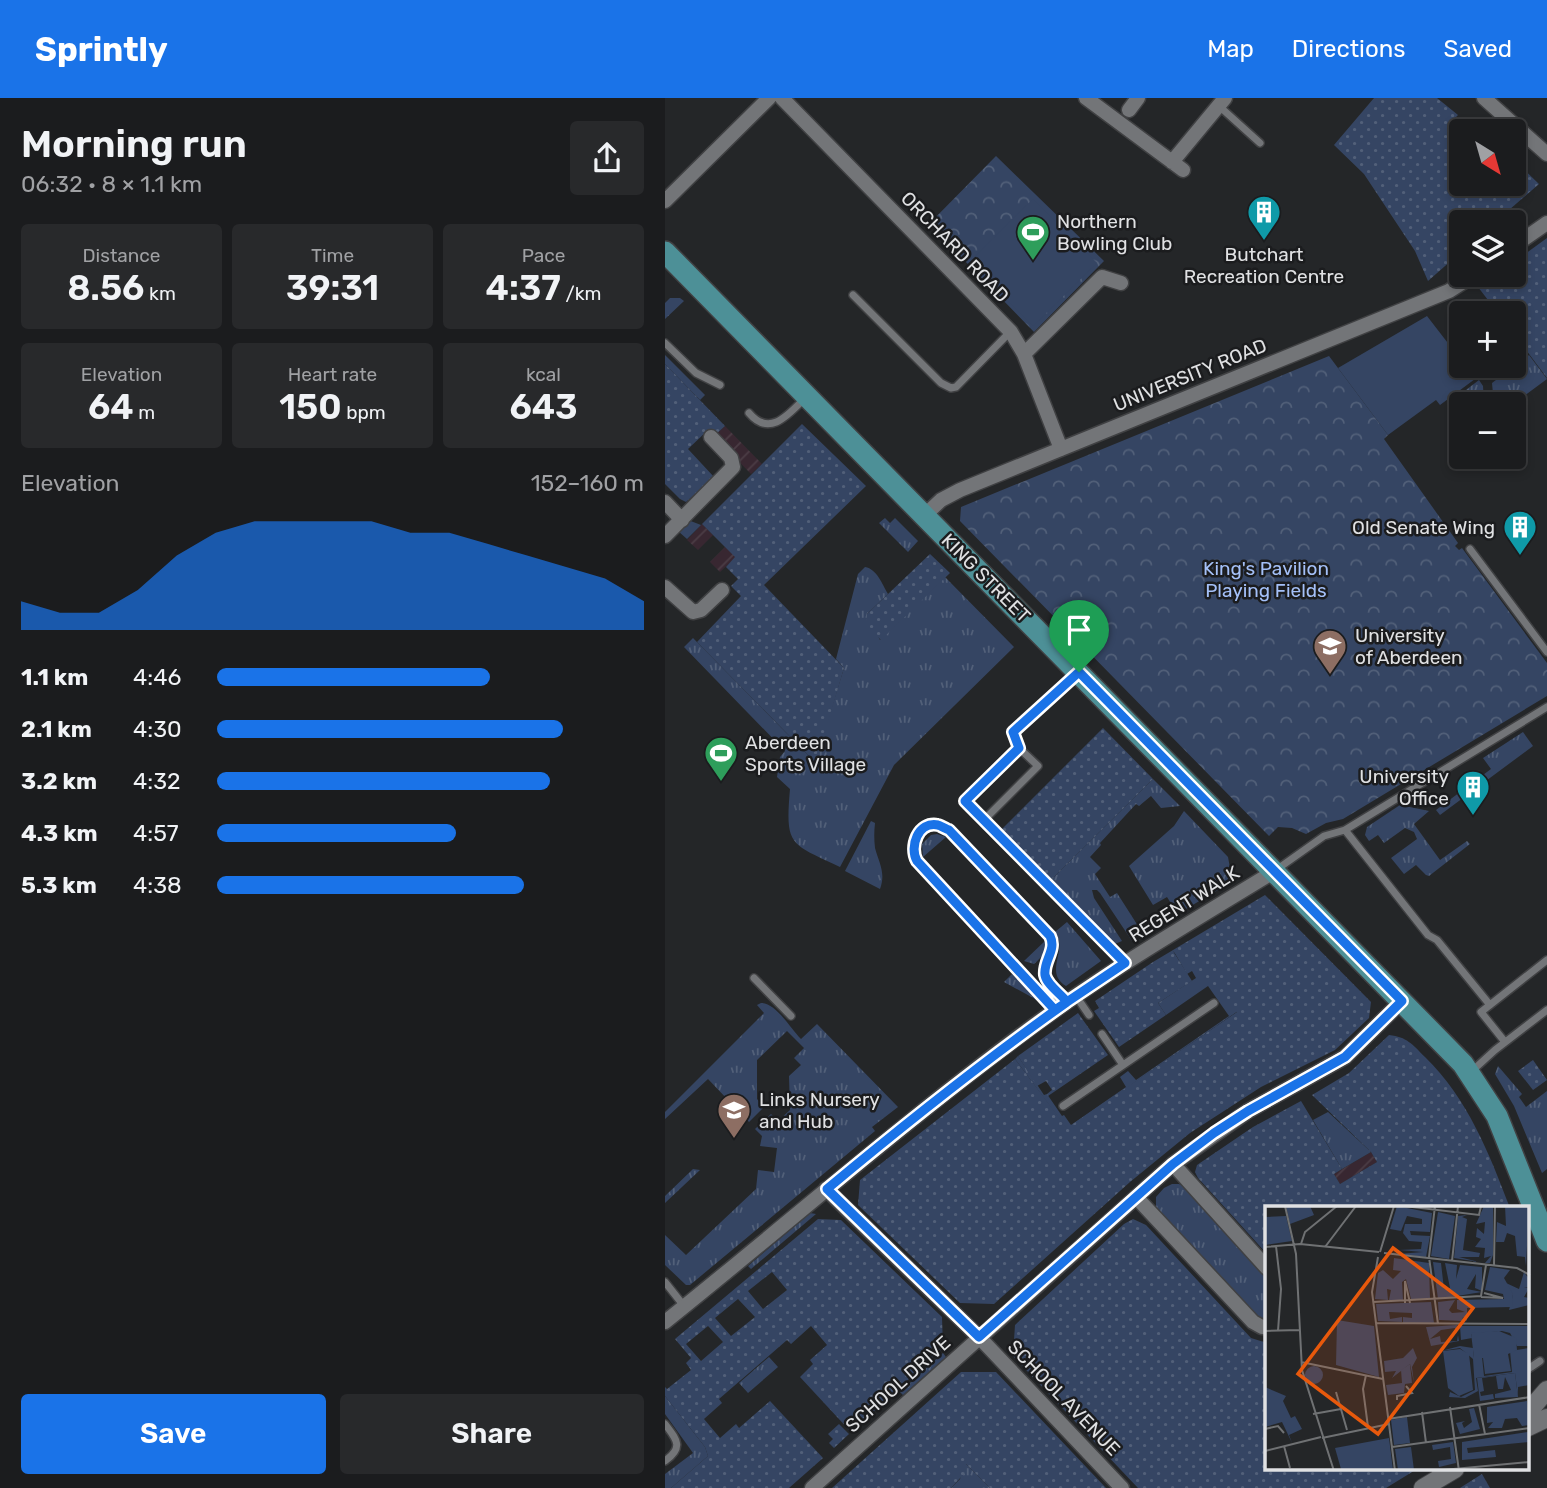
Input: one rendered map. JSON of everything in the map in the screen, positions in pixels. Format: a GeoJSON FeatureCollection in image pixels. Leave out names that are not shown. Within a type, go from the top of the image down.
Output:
{"type":"FeatureCollection","features":[{"type":"Feature","properties":{"kind":"main road","name":"KING STREET"},"geometry":{"type":"LineString","coordinates":[[668,263],[807,397],[1275,871],[1470,1073],[1497,1116],[1547,1241]]}},
{"type":"Feature","properties":{"kind":"street"},"geometry":{"type":"LineString","coordinates":[[665,201],[769,98]]}},
{"type":"Feature","properties":{"kind":"street","name":"ORCHARD ROAD"},"geometry":{"type":"LineString","coordinates":[[782,98],[1011,332],[1024,354],[1061,449]]}},
{"type":"Feature","properties":{"kind":"street"},"geometry":{"type":"LineString","coordinates":[[1086,98],[1177,166],[1221,102]]}},
{"type":"Feature","properties":{"kind":"street"},"geometry":{"type":"LineString","coordinates":[[1484,98],[1547,154]]}},
{"type":"Feature","properties":{"kind":"street"},"geometry":{"type":"LineString","coordinates":[[1526,238],[1547,223]]}},
{"type":"Feature","properties":{"kind":"street"},"geometry":{"type":"LineString","coordinates":[[1024,354],[1102,277],[1121,283]]}},
{"type":"Feature","properties":{"kind":"street","name":"UNIVERSITY ROAD"},"geometry":{"type":"LineString","coordinates":[[924,516],[949,495],[1456,287]]}},
{"type":"Feature","properties":{"kind":"street"},"geometry":{"type":"LineString","coordinates":[[665,536],[733,467],[731,458],[711,437]]}},
{"type":"Feature","properties":{"kind":"street"},"geometry":{"type":"LineString","coordinates":[[665,502],[682,520]]}},
{"type":"Feature","properties":{"kind":"street"},"geometry":{"type":"LineString","coordinates":[[665,587],[692,612],[701,610],[722,590]]}},
{"type":"Feature","properties":{"kind":"street","name":"REGENT WALK"},"geometry":{"type":"LineString","coordinates":[[665,1322],[983,1063],[1125,963],[1275,871]]}},
{"type":"Feature","properties":{"kind":"street","name":"SCHOOL DRIVE"},"geometry":{"type":"LineString","coordinates":[[813,1488],[1173,1164],[1248,1111],[1345,1057],[1402,1001]]}},
{"type":"Feature","properties":{"kind":"street"},"geometry":{"type":"LineString","coordinates":[[1173,1164],[1265,1266]]}},
{"type":"Feature","properties":{"kind":"street","name":"SCHOOL AVENUE"},"geometry":{"type":"LineString","coordinates":[[827,1189],[979,1337],[1122,1488]]}},
{"type":"Feature","properties":{"kind":"street"},"geometry":{"type":"LineString","coordinates":[[1136,1197],[1253,1322],[1265,1327]]}},
{"type":"Feature","properties":{"kind":"street"},"geometry":{"type":"LineString","coordinates":[[1529,1411],[1547,1390]]}},
{"type":"Feature","properties":{"kind":"street"},"geometry":{"type":"LineString","coordinates":[[1529,1427],[1547,1418]]}},
{"type":"Feature","properties":{"kind":"street"},"geometry":{"type":"LineString","coordinates":[[1423,1488],[1453,1470]]}},
{"type":"Feature","properties":{"kind":"lane"},"geometry":{"type":"LineString","coordinates":[[1221,102],[1260,143]]}},
{"type":"Feature","properties":{"kind":"lane"},"geometry":{"type":"LineString","coordinates":[[853,295],[941,383],[951,388],[956,387],[1011,332]]}},
{"type":"Feature","properties":{"kind":"lane"},"geometry":{"type":"LineString","coordinates":[[665,343],[696,373],[720,386]]}},
{"type":"Feature","properties":{"kind":"lane"},"geometry":{"type":"LineString","coordinates":[[749,413],[757,423],[765,425],[777,422],[807,397]]}},
{"type":"Feature","properties":{"kind":"lane"},"geometry":{"type":"LineString","coordinates":[[1471,549],[1547,652]]}},
{"type":"Feature","properties":{"kind":"lane"},"geometry":{"type":"LineString","coordinates":[[984,820],[1038,766],[1019,748],[1013,732],[1079,672]]}},
{"type":"Feature","properties":{"kind":"lane","name":"REGENT WALK"},"geometry":{"type":"LineString","coordinates":[[1275,871],[1324,836],[1345,830],[1547,707]]}},
{"type":"Feature","properties":{"kind":"lane"},"geometry":{"type":"LineString","coordinates":[[1019,748],[965,801],[1125,963]]}},
{"type":"Feature","properties":{"kind":"lane"},"geometry":{"type":"LineString","coordinates":[[1066,1003],[1045,974],[1053,941],[1050,936],[949,830],[939,825],[930,825],[921,832],[912,848],[917,861],[1066,1003],[1089,1015]]}},
{"type":"Feature","properties":{"kind":"lane"},"geometry":{"type":"LineString","coordinates":[[1345,830],[1428,935],[1437,940],[1490,1005]]}},
{"type":"Feature","properties":{"kind":"lane"},"geometry":{"type":"LineString","coordinates":[[1505,1042],[1481,1012],[1547,960]]}},
{"type":"Feature","properties":{"kind":"lane"},"geometry":{"type":"LineString","coordinates":[[754,978],[791,1016]]}},
{"type":"Feature","properties":{"kind":"lane"},"geometry":{"type":"LineString","coordinates":[[1063,1107],[1214,1003]]}},
{"type":"Feature","properties":{"kind":"lane"},"geometry":{"type":"LineString","coordinates":[[1470,1073],[1547,1010]]}},
{"type":"Feature","properties":{"kind":"lane"},"geometry":{"type":"LineString","coordinates":[[1102,1034],[1123,1065]]}},
{"type":"Feature","properties":{"kind":"lane"},"geometry":{"type":"LineString","coordinates":[[665,1282],[684,1307]]}},
{"type":"Feature","properties":{"kind":"lane"},"geometry":{"type":"LineString","coordinates":[[1529,1368],[1540,1361]]}},
{"type":"Feature","properties":{"kind":"lane"},"geometry":{"type":"LineString","coordinates":[[665,1424],[675,1438],[677,1448],[665,1461]]}},
{"type":"Feature","properties":{"kind":"shaded area"},"geometry":{"type":"Polygon","coordinates":[[[725,426],[762,464],[751,474],[714,436],[725,426]]]}},
{"type":"Feature","properties":{"kind":"shaded area"},"geometry":{"type":"Polygon","coordinates":[[[702,524],[713,535],[698,550],[687,540],[702,524]]]}},
{"type":"Feature","properties":{"kind":"shaded area"},"geometry":{"type":"Polygon","coordinates":[[[725,547],[736,557],[720,572],[710,562],[725,547]]]}},
{"type":"Feature","properties":{"kind":"shaded area"},"geometry":{"type":"Polygon","coordinates":[[[1371,1152],[1377,1162],[1340,1184],[1334,1174],[1371,1152]]]}},
{"type":"Feature","properties":{"kind":"green space"},"geometry":{"type":"Polygon","coordinates":[[[1374,98],[1437,98],[1458,115],[1456,119],[1449,119],[1449,196],[1525,196],[1509,210],[1449,210],[1449,263],[1428,281],[1415,251],[1364,174],[1334,145],[1374,98]]]}},
{"type":"Feature","properties":{"kind":"green space"},"geometry":{"type":"Polygon","coordinates":[[[996,156],[1104,261],[1034,332],[929,224],[996,156]]]}},
{"type":"Feature","properties":{"kind":"green space"},"geometry":{"type":"Polygon","coordinates":[[[1526,172],[1539,184],[1526,195],[1526,172]]]}},
{"type":"Feature","properties":{"kind":"green space","name":"Northern Bowling Club"},"geometry":{"type":"Polygon","coordinates":[[[1033,199],[1097,263],[1033,326],[969,262],[1033,199]]]}},
{"type":"Feature","properties":{"kind":"green space"},"geometry":{"type":"Polygon","coordinates":[[[1547,238],[1547,378],[1526,350],[1526,301],[1489,301],[1478,287],[1526,287],[1526,253],[1547,238]]]}},
{"type":"Feature","properties":{"kind":"green space"},"geometry":{"type":"Polygon","coordinates":[[[670,298],[684,301],[665,319],[665,303],[670,298]]]}},
{"type":"Feature","properties":{"kind":"green space"},"geometry":{"type":"Polygon","coordinates":[[[1427,316],[1449,344],[1449,378],[1475,379],[1458,392],[1449,392],[1449,398],[1440,405],[1436,400],[1388,435],[1338,368],[1427,316]]]}},
{"type":"Feature","properties":{"kind":"green space"},"geometry":{"type":"Polygon","coordinates":[[[665,355],[705,395],[700,400],[665,364],[665,355]]]}},
{"type":"Feature","properties":{"kind":"green space"},"geometry":{"type":"Polygon","coordinates":[[[1529,355],[1547,379],[1526,394],[1526,392],[1493,392],[1492,383],[1499,378],[1526,378],[1526,357],[1529,355]]]}},
{"type":"Feature","properties":{"kind":"green space","name":"King's Pavilion Playing Fields"},"geometry":{"type":"Polygon","coordinates":[[[1329,356],[1388,435],[1384,439],[1458,543],[1455,546],[1459,550],[1462,548],[1547,663],[1547,696],[1343,819],[1326,823],[1306,834],[1292,828],[1278,827],[1269,836],[960,521],[961,507],[1329,356]]]}},
{"type":"Feature","properties":{"kind":"green space"},"geometry":{"type":"Polygon","coordinates":[[[665,364],[725,426],[714,436],[708,430],[688,449],[714,477],[686,502],[665,484],[665,364]]]}},
{"type":"Feature","properties":{"kind":"green space"},"geometry":{"type":"Polygon","coordinates":[[[1479,380],[1483,386],[1483,392],[1463,392],[1479,380]]]}},
{"type":"Feature","properties":{"kind":"green space"},"geometry":{"type":"Polygon","coordinates":[[[802,424],[866,486],[764,585],[844,668],[816,763],[697,642],[741,596],[731,586],[738,579],[726,567],[735,557],[702,524],[802,424]]]}},
{"type":"Feature","properties":{"kind":"green space"},"geometry":{"type":"Polygon","coordinates":[[[885,518],[890,523],[895,518],[918,541],[908,552],[879,523],[885,518]]]}},
{"type":"Feature","properties":{"kind":"green space"},"geometry":{"type":"Polygon","coordinates":[[[688,520],[701,525],[687,539],[678,531],[688,520]]]}},
{"type":"Feature","properties":{"kind":"green space"},"geometry":{"type":"Polygon","coordinates":[[[930,554],[950,573],[881,640],[866,625],[867,614],[930,554]]]}},
{"type":"Feature","properties":{"kind":"green space"},"geometry":{"type":"Polygon","coordinates":[[[865,567],[876,574],[888,594],[867,614],[880,640],[945,577],[1014,647],[894,765],[840,867],[810,853],[794,841],[789,822],[790,789],[777,777],[780,757],[785,751],[684,647],[693,638],[815,762],[844,668],[836,659],[858,574],[865,567]]]}},
{"type":"Feature","properties":{"kind":"green space"},"geometry":{"type":"Polygon","coordinates":[[[1103,728],[1153,779],[1051,880],[1001,830],[1103,728]]]}},
{"type":"Feature","properties":{"kind":"green space"},"geometry":{"type":"Polygon","coordinates":[[[1523,732],[1533,746],[1440,815],[1436,810],[1491,769],[1483,758],[1523,732]]]}},
{"type":"Feature","properties":{"kind":"green space"},"geometry":{"type":"Polygon","coordinates":[[[1153,779],[1180,806],[1161,808],[1151,796],[1139,806],[1136,804],[1100,843],[1090,857],[1101,868],[1095,874],[1110,897],[1117,893],[1140,929],[1174,908],[1167,897],[1153,905],[1129,866],[1174,826],[1184,811],[1228,857],[1228,884],[1132,941],[1100,893],[1092,890],[1094,898],[1122,941],[1115,944],[1051,880],[1153,779]]]}},
{"type":"Feature","properties":{"kind":"green space"},"geometry":{"type":"Polygon","coordinates":[[[1400,805],[1429,811],[1414,824],[1440,860],[1467,841],[1470,844],[1429,876],[1416,865],[1404,874],[1391,858],[1417,839],[1414,832],[1405,828],[1384,843],[1378,835],[1369,841],[1365,835],[1367,827],[1400,805]]]}},
{"type":"Feature","properties":{"kind":"green space"},"geometry":{"type":"Polygon","coordinates":[[[871,821],[875,823],[875,848],[882,873],[880,889],[845,871],[871,821]]]}},
{"type":"Feature","properties":{"kind":"green space"},"geometry":{"type":"Polygon","coordinates":[[[931,835],[946,837],[923,857],[922,844],[931,835]]]}},
{"type":"Feature","properties":{"kind":"green space"},"geometry":{"type":"Polygon","coordinates":[[[1265,895],[1371,1002],[1369,1018],[1335,1050],[1261,1087],[1190,1133],[1130,1182],[994,1304],[960,1303],[858,1205],[860,1180],[1015,1059],[1067,1128],[1237,1012],[1173,951],[1192,981],[1158,1003],[1166,1015],[1119,1047],[1094,1011],[1099,1008],[1095,1001],[1153,962],[1265,895]]]}},
{"type":"Feature","properties":{"kind":"green space"},"geometry":{"type":"Polygon","coordinates":[[[1067,922],[1101,961],[1066,986],[1057,974],[1059,939],[1055,932],[1067,922]]]}},
{"type":"Feature","properties":{"kind":"green space"},"geometry":{"type":"Polygon","coordinates":[[[1046,940],[1045,951],[1034,964],[1024,961],[1046,940]]]}},
{"type":"Feature","properties":{"kind":"green space"},"geometry":{"type":"Polygon","coordinates":[[[1173,950],[1238,1011],[1067,1129],[1015,1059],[1018,1056],[1044,1095],[1047,1094],[1071,1125],[1126,1087],[1120,1077],[1128,1071],[1136,1080],[1229,1016],[1208,986],[1166,1015],[1158,1003],[1196,978],[1192,971],[1187,974],[1173,950]]]}},
{"type":"Feature","properties":{"kind":"green space"},"geometry":{"type":"Polygon","coordinates":[[[1012,974],[1037,1000],[1004,982],[1012,974]]]}},
{"type":"Feature","properties":{"kind":"green space"},"geometry":{"type":"Polygon","coordinates":[[[761,1003],[777,1011],[801,1039],[817,1024],[898,1107],[872,1127],[875,1131],[690,1285],[686,1285],[665,1265],[665,1235],[686,1255],[756,1189],[758,1170],[774,1172],[777,1148],[760,1146],[762,1136],[755,1129],[771,1114],[778,1121],[790,1110],[789,1076],[801,1065],[794,1058],[804,1048],[787,1031],[757,1060],[757,1099],[764,1107],[749,1122],[708,1079],[665,1119],[665,1112],[764,1013],[757,1005],[761,1003]]]}},
{"type":"Feature","properties":{"kind":"green space"},"geometry":{"type":"Polygon","coordinates":[[[1078,1013],[1108,1055],[1048,1096],[1052,1090],[1046,1081],[1037,1086],[1018,1056],[1078,1013]]]}},
{"type":"Feature","properties":{"kind":"green space"},"geometry":{"type":"Polygon","coordinates":[[[1389,1035],[1405,1039],[1413,1045],[1440,1073],[1465,1109],[1485,1147],[1509,1206],[1265,1206],[1265,1252],[1198,1178],[1195,1172],[1197,1165],[1253,1127],[1301,1101],[1342,1169],[1334,1174],[1340,1184],[1377,1162],[1371,1152],[1312,1095],[1349,1073],[1389,1035]]]}},
{"type":"Feature","properties":{"kind":"green space"},"geometry":{"type":"Polygon","coordinates":[[[1533,1060],[1547,1080],[1533,1090],[1518,1071],[1533,1060]]]}},
{"type":"Feature","properties":{"kind":"green space"},"geometry":{"type":"Polygon","coordinates":[[[1498,1066],[1522,1094],[1519,1097],[1526,1107],[1547,1091],[1547,1169],[1542,1173],[1514,1106],[1495,1074],[1498,1066]]]}},
{"type":"Feature","properties":{"kind":"green space"},"geometry":{"type":"Polygon","coordinates":[[[1328,1112],[1371,1152],[1342,1169],[1313,1120],[1328,1112]]]}},
{"type":"Feature","properties":{"kind":"green space"},"geometry":{"type":"Polygon","coordinates":[[[693,1169],[700,1170],[665,1203],[665,1196],[693,1169]]]}},
{"type":"Feature","properties":{"kind":"green space"},"geometry":{"type":"Polygon","coordinates":[[[1179,1184],[1188,1189],[1265,1274],[1265,1320],[1257,1318],[1156,1209],[1156,1197],[1164,1188],[1179,1184]]]}},
{"type":"Feature","properties":{"kind":"green space"},"geometry":{"type":"Polygon","coordinates":[[[810,1213],[816,1214],[751,1269],[748,1266],[810,1213]]]}},
{"type":"Feature","properties":{"kind":"green space"},"geometry":{"type":"Polygon","coordinates":[[[818,1219],[841,1220],[942,1317],[943,1348],[851,1432],[800,1377],[813,1364],[810,1360],[827,1345],[811,1326],[791,1344],[787,1340],[719,1399],[722,1403],[704,1419],[720,1438],[736,1424],[739,1428],[770,1401],[823,1458],[789,1488],[671,1488],[708,1456],[705,1447],[665,1396],[665,1387],[667,1389],[691,1370],[686,1363],[691,1358],[675,1339],[818,1219]],[[772,1272],[748,1291],[763,1309],[787,1290],[772,1272]],[[738,1299],[715,1318],[731,1336],[755,1317],[738,1299]],[[708,1326],[686,1344],[701,1361],[723,1342],[708,1326]]]}},
{"type":"Feature","properties":{"kind":"green space"},"geometry":{"type":"Polygon","coordinates":[[[1133,1219],[1146,1225],[1251,1338],[1265,1342],[1265,1470],[1415,1470],[1386,1488],[1138,1488],[1013,1356],[1014,1344],[1017,1344],[1014,1340],[1015,1325],[1124,1224],[1133,1219]]]}},
{"type":"Feature","properties":{"kind":"green space"},"geometry":{"type":"Polygon","coordinates":[[[943,1353],[946,1357],[903,1395],[900,1392],[943,1353]]]}},
{"type":"Feature","properties":{"kind":"green space"},"geometry":{"type":"Polygon","coordinates":[[[769,1357],[778,1367],[748,1393],[739,1383],[769,1357]]]}},
{"type":"Feature","properties":{"kind":"green space"},"geometry":{"type":"Polygon","coordinates":[[[961,1372],[996,1372],[1106,1488],[990,1488],[966,1464],[963,1475],[951,1488],[832,1488],[961,1372]]]}},
{"type":"Feature","properties":{"kind":"green space"},"geometry":{"type":"Polygon","coordinates":[[[665,1396],[705,1447],[708,1456],[671,1488],[665,1488],[665,1474],[693,1453],[665,1414],[665,1396]]]}},
{"type":"Feature","properties":{"kind":"green space"},"geometry":{"type":"Polygon","coordinates":[[[839,1424],[849,1434],[834,1448],[829,1443],[833,1439],[828,1434],[839,1424]]]}},
{"type":"Feature","properties":{"kind":"green space"},"geometry":{"type":"Polygon","coordinates":[[[965,1463],[990,1488],[951,1488],[960,1479],[965,1463]]]}},
{"type":"Feature","properties":{"kind":"green space"},"geometry":{"type":"Polygon","coordinates":[[[1482,1474],[1490,1488],[1460,1488],[1463,1486],[1482,1474]]]}},
{"type":"Feature","properties":{"kind":"place","name":"Butchart Recreation Centre"},"geometry":{"type":"Point","coordinates":[1264,242]}},
{"type":"Feature","properties":{"kind":"place","name":"Northern Bowling Club"},"geometry":{"type":"Point","coordinates":[1033,262]}},
{"type":"Feature","properties":{"kind":"place","name":"Old Senate Wing"},"geometry":{"type":"Point","coordinates":[1520,557]}},
{"type":"Feature","properties":{"kind":"place","name":"University of Aberdeen"},"geometry":{"type":"Point","coordinates":[1330,676]}},
{"type":"Feature","properties":{"kind":"place","name":"Aberdeen Sports Village"},"geometry":{"type":"Point","coordinates":[721,783]}},
{"type":"Feature","properties":{"kind":"place","name":"University Office"},"geometry":{"type":"Point","coordinates":[1473,817]}},
{"type":"Feature","properties":{"kind":"place","name":"Links Nursery and Hub"},"geometry":{"type":"Point","coordinates":[734,1140]}},
{"type":"Feature","properties":{"kind":"route"},"geometry":{"type":"LineString","coordinates":[[1079,672],[1013,732],[1019,748],[965,801],[1125,963],[1055,1010],[917,861],[913,855],[914,841],[930,825],[939,825],[949,830],[1050,936],[1053,941],[1045,974],[1048,980],[1067,1002],[983,1063],[827,1189],[979,1337],[1173,1164],[1248,1111],[1345,1057],[1402,1001],[1079,672]]}}]}
